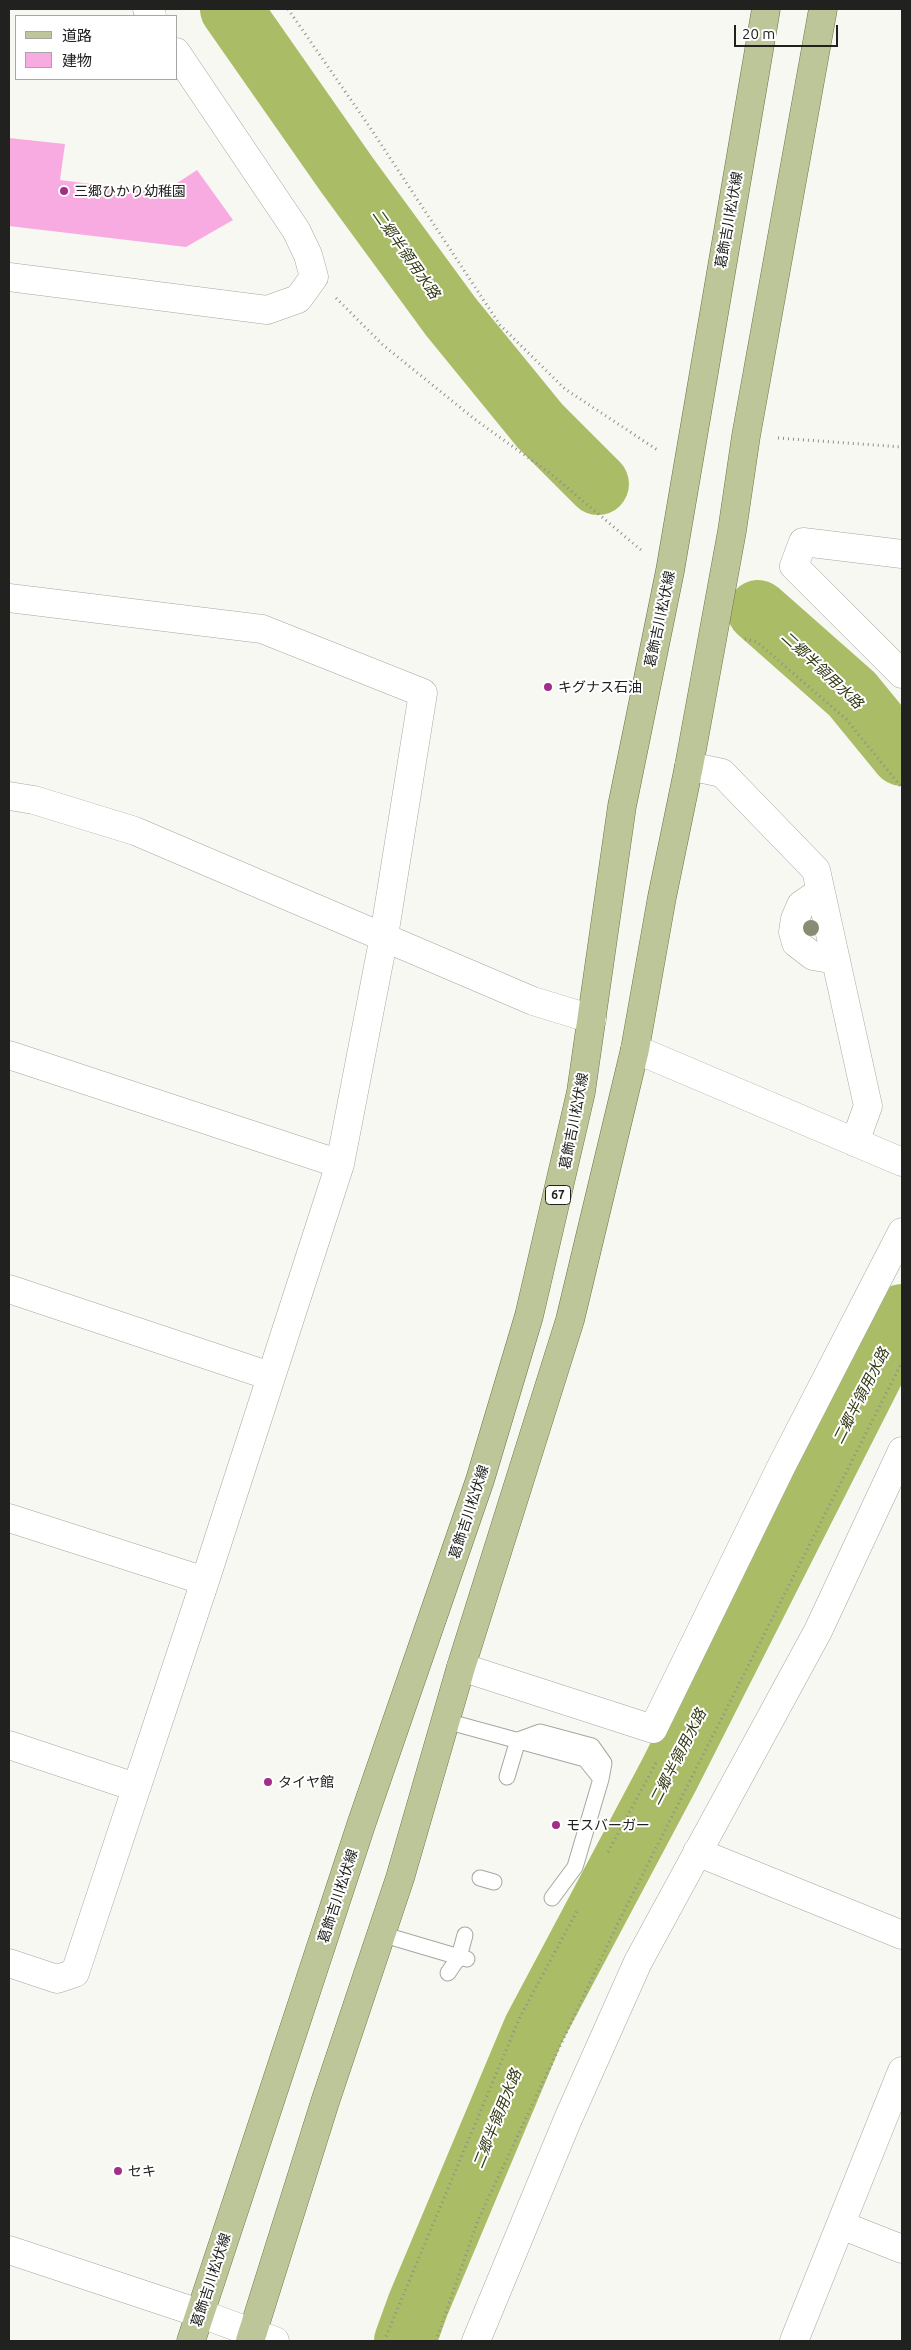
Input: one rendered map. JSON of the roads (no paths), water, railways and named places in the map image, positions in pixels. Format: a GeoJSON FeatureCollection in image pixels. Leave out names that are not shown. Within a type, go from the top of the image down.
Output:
{"type":"FeatureCollection","features":[{"type":"Feature","properties":{"kind":"main road","name":"葛飾吉川松伏線"},"geometry":{"type":"LineString","coordinates":[[191,2341],[362,1822],[483,1470],[534,1297],[581,1092],[622,806],[670,571],[766,9]]}},
{"type":"Feature","properties":{"kind":"main road"},"geometry":{"type":"LineString","coordinates":[[259,2338],[322,2112],[381,1934],[570,1320],[636,1049],[662,897],[689,766],[732,531],[746,436],[823,9]]}},
{"type":"Feature","properties":{"kind":"street"},"geometry":{"type":"LineString","coordinates":[[9,277],[267,310],[298,299],[314,277],[308,255],[296,230],[178,55]]}},
{"type":"Feature","properties":{"kind":"street"},"geometry":{"type":"LineString","coordinates":[[902,554],[803,542],[794,566],[902,674]]}},
{"type":"Feature","properties":{"kind":"street"},"geometry":{"type":"LineString","coordinates":[[9,598],[262,629],[423,693],[384,936],[340,1164],[204,1582],[135,1786],[75,1973],[57,1980],[9,1964]]}},
{"type":"Feature","properties":{"kind":"street"},"geometry":{"type":"LineString","coordinates":[[689,766],[722,773],[816,870],[868,1106],[855,1142]]}},
{"type":"Feature","properties":{"kind":"street"},"geometry":{"type":"LineString","coordinates":[[9,796],[34,800],[135,831],[533,1001],[592,1020]]}},
{"type":"Feature","properties":{"kind":"street"},"geometry":{"type":"LineString","coordinates":[[636,1049],[902,1162]]}},
{"type":"Feature","properties":{"kind":"street"},"geometry":{"type":"LineString","coordinates":[[9,1056],[340,1164]]}},
{"type":"Feature","properties":{"kind":"street"},"geometry":{"type":"LineString","coordinates":[[462,1667],[653,1729],[782,1465],[902,1232]]}},
{"type":"Feature","properties":{"kind":"street"},"geometry":{"type":"LineString","coordinates":[[9,1289],[270,1376]]}},
{"type":"Feature","properties":{"kind":"street"},"geometry":{"type":"LineString","coordinates":[[476,2341],[568,2119],[638,1962],[818,1630],[902,1451]]}},
{"type":"Feature","properties":{"kind":"street"},"geometry":{"type":"LineString","coordinates":[[9,1518],[204,1582]]}},
{"type":"Feature","properties":{"kind":"street"},"geometry":{"type":"LineString","coordinates":[[9,1745],[135,1786]]}},
{"type":"Feature","properties":{"kind":"street"},"geometry":{"type":"LineString","coordinates":[[698,1852],[902,1934]]}},
{"type":"Feature","properties":{"kind":"street"},"geometry":{"type":"LineString","coordinates":[[794,2341],[902,2071]]}},
{"type":"Feature","properties":{"kind":"street"},"geometry":{"type":"LineString","coordinates":[[841,2225],[902,2250]]}},
{"type":"Feature","properties":{"kind":"street"},"geometry":{"type":"LineString","coordinates":[[9,2250],[199,2313],[259,2338]]}},
{"type":"Feature","properties":{"kind":"lane"},"geometry":{"type":"LineString","coordinates":[[446,1721],[585,1759],[601,1779],[575,1867],[552,1898]]}},
{"type":"Feature","properties":{"kind":"lane"},"geometry":{"type":"LineString","coordinates":[[508,1777],[518,1740]]}},
{"type":"Feature","properties":{"kind":"lane"},"geometry":{"type":"LineString","coordinates":[[381,1934],[463,1958]]}},
{"type":"Feature","properties":{"kind":"lane"},"geometry":{"type":"LineString","coordinates":[[448,1973],[463,1958],[465,1935]]}},
{"type":"Feature","properties":{"kind":"waterway","name":"二郷半領用水路"},"geometry":{"type":"LineString","coordinates":[[231,9],[347,175],[451,317],[540,426],[598,484]]}},
{"type":"Feature","properties":{"kind":"waterway","name":"二郷半領用水路"},"geometry":{"type":"LineString","coordinates":[[758,611],[852,694],[902,755]]}},
{"type":"Feature","properties":{"kind":"waterway","name":"二郷半領用水路"},"geometry":{"type":"LineString","coordinates":[[405,2341],[418,2305],[534,2029],[669,1775],[902,1315]]}},
{"type":"Feature","properties":{"kind":"place","name":"三郷ひかり幼稚園"},"geometry":{"type":"Point","coordinates":[64,191]}},
{"type":"Feature","properties":{"kind":"place","name":"キグナス石油"},"geometry":{"type":"Point","coordinates":[548,687]}},
{"type":"Feature","properties":{"kind":"place","name":"タイヤ館"},"geometry":{"type":"Point","coordinates":[268,1782]}},
{"type":"Feature","properties":{"kind":"place","name":"モスバーガー"},"geometry":{"type":"Point","coordinates":[556,1825]}},
{"type":"Feature","properties":{"kind":"place","name":"セキ"},"geometry":{"type":"Point","coordinates":[118,2171]}}]}
